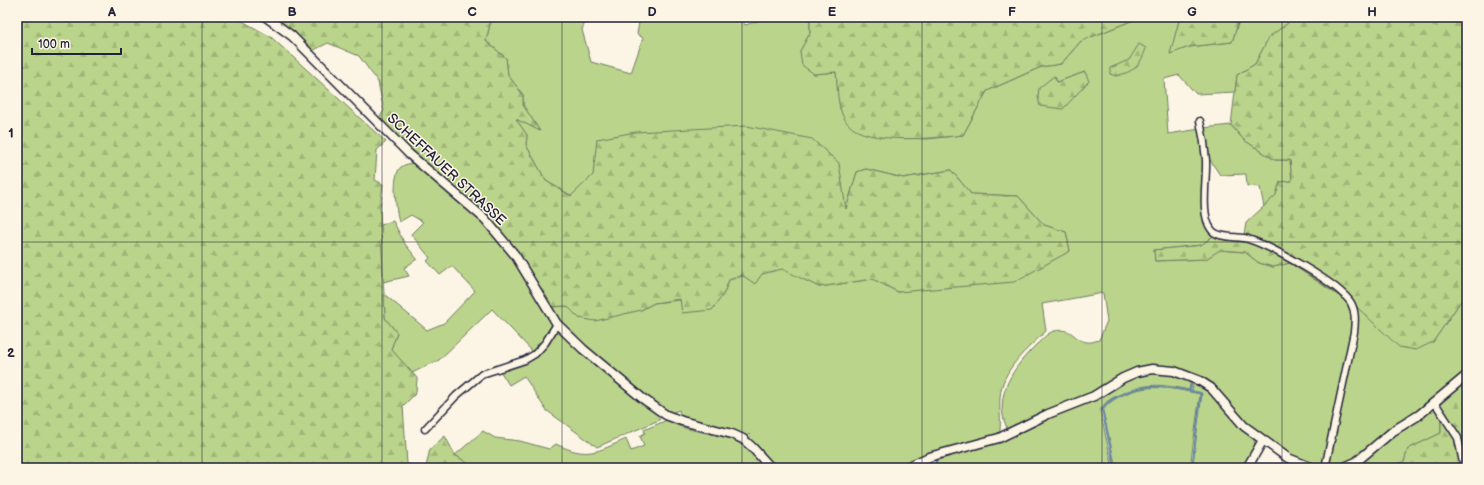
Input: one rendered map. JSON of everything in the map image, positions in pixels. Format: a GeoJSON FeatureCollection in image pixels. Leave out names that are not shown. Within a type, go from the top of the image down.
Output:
{"type":"FeatureCollection","features":[{"type":"Feature","properties":{"kind":"street","name":"SCHEFFAUER STRASSE"},"geometry":{"type":"LineString","coordinates":[[266,17],[292,36],[409,154],[485,219],[515,255],[557,324],[583,349],[642,398],[666,415],[688,423],[732,434],[743,439],[770,468]]}},
{"type":"Feature","properties":{"kind":"street"},"geometry":{"type":"LineString","coordinates":[[1200,121],[1206,160],[1206,219],[1211,230],[1217,234],[1247,239],[1275,249],[1338,289],[1347,297],[1355,311],[1354,332],[1325,468]]}},
{"type":"Feature","properties":{"kind":"street"},"geometry":{"type":"LineString","coordinates":[[425,430],[456,396],[482,374],[525,360],[535,354],[545,343],[557,324]]}},
{"type":"Feature","properties":{"kind":"street"},"geometry":{"type":"LineString","coordinates":[[905,468],[929,457],[999,438],[1048,414],[1094,396],[1123,378],[1136,372],[1152,369],[1174,371],[1200,381],[1211,388],[1244,426],[1288,458],[1313,468]]}},
{"type":"Feature","properties":{"kind":"street"},"geometry":{"type":"LineString","coordinates":[[1342,468],[1356,462],[1393,431],[1420,416],[1467,375]]}},
{"type":"Feature","properties":{"kind":"street"},"geometry":{"type":"LineString","coordinates":[[1435,402],[1458,438],[1464,468]]}},
{"type":"Feature","properties":{"kind":"street"},"geometry":{"type":"LineString","coordinates":[[1247,468],[1263,440]]}},
{"type":"Feature","properties":{"kind":"green space"},"geometry":{"type":"Polygon","coordinates":[[[17,17],[235,17],[271,37],[386,142],[377,150],[375,180],[383,184],[380,207],[385,318],[397,333],[391,349],[417,378],[416,393],[403,406],[407,464],[426,467],[430,449],[445,436],[455,455],[475,468],[17,468],[17,17]]]}},
{"type":"Feature","properties":{"kind":"green space"},"geometry":{"type":"Polygon","coordinates":[[[266,17],[488,17],[491,20],[486,41],[506,58],[508,75],[523,95],[523,105],[540,131],[516,119],[527,135],[526,145],[546,181],[571,196],[593,175],[597,139],[636,132],[747,126],[812,139],[839,163],[846,209],[857,172],[866,169],[903,178],[951,170],[971,194],[1018,196],[1044,225],[1066,232],[1070,251],[1014,282],[898,292],[873,279],[819,287],[782,269],[762,274],[755,284],[742,275],[729,280],[723,295],[712,310],[682,313],[680,299],[654,303],[641,310],[595,321],[579,318],[567,306],[549,307],[524,262],[495,225],[376,122],[384,111],[378,82],[359,56],[328,43],[310,52],[266,17]]]}},
{"type":"Feature","properties":{"kind":"green space"},"geometry":{"type":"Polygon","coordinates":[[[488,17],[584,17],[586,19],[582,30],[591,62],[631,73],[643,38],[637,34],[640,17],[741,17],[745,25],[761,20],[760,17],[810,17],[810,33],[800,51],[814,74],[836,72],[840,109],[879,137],[927,139],[963,135],[987,91],[1041,67],[1061,64],[1081,41],[1141,17],[1180,17],[1171,53],[1189,47],[1232,42],[1240,17],[1291,17],[1289,23],[1269,37],[1255,64],[1237,75],[1235,92],[1196,94],[1179,75],[1164,79],[1168,134],[1200,129],[1204,158],[1208,227],[1213,236],[1202,245],[1154,250],[1155,261],[1206,259],[1219,250],[1245,252],[1259,263],[1273,267],[1290,263],[1348,302],[1354,318],[1323,465],[1315,467],[1302,462],[1257,434],[1210,385],[1149,367],[1009,429],[1007,428],[1003,416],[1002,404],[1004,393],[1008,382],[1021,361],[1037,344],[1054,331],[1061,330],[1070,332],[1082,341],[1087,342],[1099,340],[1107,321],[1103,293],[1042,304],[1046,331],[1016,361],[1005,378],[1001,388],[999,435],[911,462],[901,468],[774,468],[749,440],[749,434],[746,437],[676,416],[680,414],[679,410],[671,413],[650,400],[631,385],[570,332],[549,307],[567,306],[579,318],[641,310],[654,303],[723,295],[729,280],[782,268],[819,287],[873,279],[898,292],[1056,258],[1070,251],[1066,232],[1044,225],[1018,196],[971,194],[951,170],[903,178],[866,169],[857,172],[846,210],[593,175],[572,196],[546,181],[526,145],[527,135],[515,118],[539,130],[523,105],[523,95],[508,75],[506,58],[486,41],[491,20],[488,17]],[[1085,72],[1057,82],[1055,76],[1038,97],[1085,72]]]}},
{"type":"Feature","properties":{"kind":"green space"},"geometry":{"type":"Polygon","coordinates":[[[810,17],[1141,17],[1081,41],[1061,64],[1041,67],[987,91],[963,135],[937,138],[903,139],[871,135],[858,131],[849,125],[840,107],[836,72],[814,74],[802,65],[800,51],[810,33],[810,17]]]}},
{"type":"Feature","properties":{"kind":"green space"},"geometry":{"type":"Polygon","coordinates":[[[1180,17],[1240,17],[1232,42],[1189,47],[1170,54],[1180,17]]]}},
{"type":"Feature","properties":{"kind":"green space"},"geometry":{"type":"Polygon","coordinates":[[[1291,17],[1467,17],[1467,292],[1433,342],[1416,350],[1399,347],[1359,309],[1290,263],[1273,267],[1259,263],[1245,252],[1220,250],[1206,259],[1155,261],[1154,250],[1201,245],[1213,236],[1243,241],[1246,223],[1276,195],[1280,182],[1292,181],[1290,160],[1275,160],[1244,140],[1231,125],[1237,75],[1255,64],[1269,37],[1288,23],[1291,17]]]}},
{"type":"Feature","properties":{"kind":"green space"},"geometry":{"type":"Polygon","coordinates":[[[1139,44],[1146,48],[1139,64],[1132,70],[1116,76],[1110,74],[1110,68],[1129,60],[1139,44]]]}},
{"type":"Feature","properties":{"kind":"green space"},"geometry":{"type":"Polygon","coordinates":[[[1085,72],[1089,81],[1063,109],[1040,106],[1038,97],[1039,88],[1054,76],[1057,82],[1085,72]]]}},
{"type":"Feature","properties":{"kind":"green space"},"geometry":{"type":"Polygon","coordinates":[[[1231,125],[1244,140],[1275,160],[1290,160],[1292,181],[1280,182],[1276,195],[1264,207],[1260,187],[1247,186],[1246,174],[1220,175],[1208,157],[1203,128],[1231,125]]]}},
{"type":"Feature","properties":{"kind":"green space"},"geometry":{"type":"Polygon","coordinates":[[[416,163],[464,202],[502,241],[552,322],[548,335],[534,353],[492,309],[439,360],[412,373],[391,349],[397,333],[385,318],[384,294],[427,330],[444,323],[475,291],[452,266],[440,275],[427,261],[430,258],[411,234],[423,222],[411,215],[399,222],[395,193],[398,171],[404,165],[416,163]]]}},
{"type":"Feature","properties":{"kind":"green space"},"geometry":{"type":"Polygon","coordinates":[[[393,221],[405,244],[417,259],[404,268],[409,276],[383,282],[381,225],[393,221]]]}},
{"type":"Feature","properties":{"kind":"green space"},"geometry":{"type":"Polygon","coordinates":[[[1467,292],[1467,373],[1364,453],[1342,466],[1329,468],[1328,464],[1348,373],[1355,306],[1433,342],[1467,292]]]}},
{"type":"Feature","properties":{"kind":"green space"},"geometry":{"type":"Polygon","coordinates":[[[557,330],[660,414],[661,417],[659,420],[597,447],[546,410],[524,376],[509,385],[499,369],[527,362],[557,330]]]}},
{"type":"Feature","properties":{"kind":"green space"},"geometry":{"type":"Polygon","coordinates":[[[1165,371],[1191,379],[1189,390],[1170,386],[1145,386],[1128,391],[1113,398],[1105,403],[1101,408],[1100,411],[1113,468],[935,468],[938,456],[994,442],[1135,374],[1165,371]]]}},
{"type":"Feature","properties":{"kind":"green space"},"geometry":{"type":"Polygon","coordinates":[[[1194,380],[1208,389],[1254,439],[1255,445],[1244,468],[1116,468],[1103,411],[1114,400],[1129,392],[1149,388],[1169,388],[1200,394],[1191,460],[1193,461],[1202,394],[1192,391],[1194,380]]]}},
{"type":"Feature","properties":{"kind":"green space"},"geometry":{"type":"Polygon","coordinates":[[[1460,384],[1467,388],[1467,468],[1387,468],[1389,466],[1404,462],[1408,449],[1441,433],[1441,400],[1460,384]]]}},
{"type":"Feature","properties":{"kind":"green space"},"geometry":{"type":"Polygon","coordinates":[[[1435,408],[1441,415],[1441,433],[1408,449],[1404,462],[1389,466],[1387,468],[1349,468],[1390,435],[1435,408]]]}},
{"type":"Feature","properties":{"kind":"green space"},"geometry":{"type":"Polygon","coordinates":[[[667,420],[691,430],[718,435],[735,441],[747,450],[764,468],[475,468],[455,455],[483,431],[495,438],[520,441],[549,449],[556,444],[567,449],[584,452],[599,450],[626,439],[631,451],[644,446],[640,436],[645,433],[644,430],[667,420]]]}},
{"type":"Feature","properties":{"kind":"waterway"},"geometry":{"type":"LineString","coordinates":[[1190,468],[1193,460],[1201,393],[1190,391],[1192,381]]}},
{"type":"Feature","properties":{"kind":"waterway"},"geometry":{"type":"LineString","coordinates":[[1115,468],[1102,410],[1103,408],[1116,397],[1145,387],[1154,386],[1190,391]]}},
{"type":"Feature","properties":{"kind":"waterway"},"geometry":{"type":"LineString","coordinates":[[687,426],[715,434]]}},
{"type":"Feature","properties":{"kind":"waterway"},"geometry":{"type":"LineString","coordinates":[[720,435],[737,440],[745,446]]}},
{"type":"Feature","properties":{"kind":"waterway"},"geometry":{"type":"LineString","coordinates":[[934,468],[937,458]]}}]}
